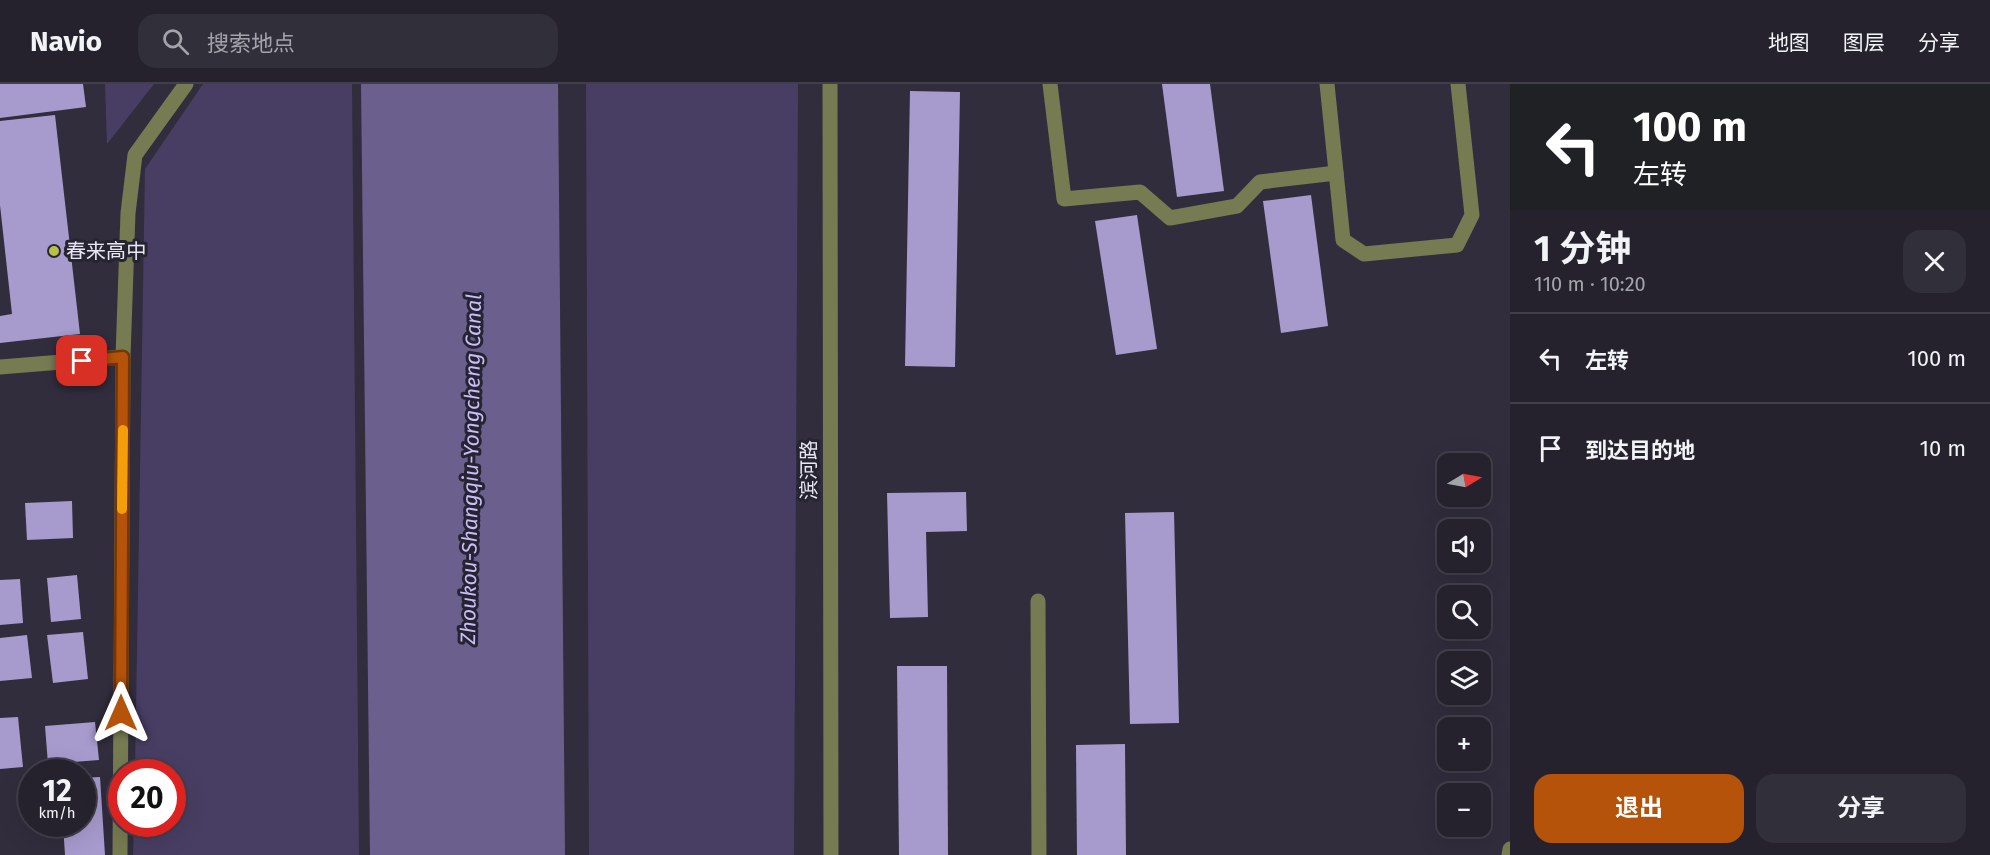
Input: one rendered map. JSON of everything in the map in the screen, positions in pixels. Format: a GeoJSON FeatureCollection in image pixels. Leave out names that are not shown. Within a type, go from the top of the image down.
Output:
{"type":"FeatureCollection","features":[{"type":"Feature","properties":{"kind":"street"},"geometry":{"type":"LineString","coordinates":[[120,855],[123,357],[128,213],[135,155],[186,84]]}},
{"type":"Feature","properties":{"kind":"street","name":"滨河路"},"geometry":{"type":"LineString","coordinates":[[830,84],[831,855]]}},
{"type":"Feature","properties":{"kind":"street"},"geometry":{"type":"LineString","coordinates":[[1050,84],[1064,199],[1140,192],[1170,218],[1237,206],[1260,182],[1336,173]]}},
{"type":"Feature","properties":{"kind":"street"},"geometry":{"type":"LineString","coordinates":[[1327,84],[1343,240],[1364,254],[1457,245],[1472,215],[1458,84]]}},
{"type":"Feature","properties":{"kind":"street"},"geometry":{"type":"LineString","coordinates":[[0,367],[123,357]]}},
{"type":"Feature","properties":{"kind":"street"},"geometry":{"type":"LineString","coordinates":[[1038,601],[1039,855]]}},
{"type":"Feature","properties":{"kind":"street"},"geometry":{"type":"LineString","coordinates":[[1509,855],[1510,849]]}},
{"type":"Feature","properties":{"kind":"shaded area"},"geometry":{"type":"Polygon","coordinates":[[[105,84],[154,84],[107,144],[105,84]]]}},
{"type":"Feature","properties":{"kind":"shaded area"},"geometry":{"type":"Polygon","coordinates":[[[203,84],[352,84],[359,855],[133,855],[134,837],[186,837],[186,759],[135,759],[145,169],[203,84]]]}},
{"type":"Feature","properties":{"kind":"shaded area"},"geometry":{"type":"Polygon","coordinates":[[[586,84],[798,84],[794,855],[589,855],[586,84]]]}},
{"type":"Feature","properties":{"kind":"water","name":"Zhoukou-Shangqiu-Yongcheng Canal"},"geometry":{"type":"Polygon","coordinates":[[[361,84],[558,84],[565,855],[370,855],[361,84]]]}},
{"type":"Feature","properties":{"kind":"building"},"geometry":{"type":"Polygon","coordinates":[[[0,84],[83,84],[86,107],[0,118],[0,84]]]}},
{"type":"Feature","properties":{"kind":"building"},"geometry":{"type":"Polygon","coordinates":[[[1162,84],[1210,84],[1224,191],[1177,197],[1162,84]]]}},
{"type":"Feature","properties":{"kind":"building"},"geometry":{"type":"Polygon","coordinates":[[[910,91],[960,92],[955,367],[905,366],[910,91]]]}},
{"type":"Feature","properties":{"kind":"building"},"geometry":{"type":"Polygon","coordinates":[[[55,115],[80,334],[0,343],[0,316],[12,314],[0,205],[0,121],[55,115]]]}},
{"type":"Feature","properties":{"kind":"building"},"geometry":{"type":"Polygon","coordinates":[[[1311,195],[1328,326],[1281,333],[1263,201],[1311,195]]]}},
{"type":"Feature","properties":{"kind":"building"},"geometry":{"type":"Polygon","coordinates":[[[1137,215],[1157,349],[1116,355],[1095,221],[1137,215]]]}},
{"type":"Feature","properties":{"kind":"building"},"geometry":{"type":"Polygon","coordinates":[[[966,492],[967,531],[926,532],[928,617],[890,618],[887,493],[966,492]]]}},
{"type":"Feature","properties":{"kind":"building"},"geometry":{"type":"Polygon","coordinates":[[[72,501],[73,538],[27,540],[25,503],[72,501]]]}},
{"type":"Feature","properties":{"kind":"building"},"geometry":{"type":"Polygon","coordinates":[[[1174,512],[1179,723],[1130,724],[1125,513],[1174,512]]]}},
{"type":"Feature","properties":{"kind":"building"},"geometry":{"type":"Polygon","coordinates":[[[77,575],[81,619],[51,622],[47,578],[77,575]]]}},
{"type":"Feature","properties":{"kind":"building"},"geometry":{"type":"Polygon","coordinates":[[[20,579],[23,623],[0,625],[0,580],[20,579]]]}},
{"type":"Feature","properties":{"kind":"building"},"geometry":{"type":"Polygon","coordinates":[[[83,632],[88,679],[53,683],[47,635],[83,632]]]}},
{"type":"Feature","properties":{"kind":"building"},"geometry":{"type":"Polygon","coordinates":[[[27,635],[32,678],[0,681],[0,638],[27,635]]]}},
{"type":"Feature","properties":{"kind":"building"},"geometry":{"type":"Polygon","coordinates":[[[897,666],[947,666],[948,855],[899,855],[897,666]]]}},
{"type":"Feature","properties":{"kind":"building"},"geometry":{"type":"Polygon","coordinates":[[[18,717],[22,759],[18,759],[18,767],[0,769],[0,718],[18,717]]]}},
{"type":"Feature","properties":{"kind":"building"},"geometry":{"type":"Polygon","coordinates":[[[95,722],[99,760],[48,759],[45,726],[95,722]]]}},
{"type":"Feature","properties":{"kind":"building"},"geometry":{"type":"Polygon","coordinates":[[[1125,744],[1126,855],[1077,855],[1076,745],[1125,744]]]}},
{"type":"Feature","properties":{"kind":"building"},"geometry":{"type":"Polygon","coordinates":[[[96,777],[100,777],[105,855],[65,855],[64,837],[96,837],[96,777]]]}},
{"type":"Feature","properties":{"kind":"slow traffic"},"geometry":{"type":"LineString","coordinates":[[122,509],[123,430]]}},
{"type":"Feature","properties":{"kind":"place","name":"春来高中"},"geometry":{"type":"Point","coordinates":[54,251]}},
{"type":"Feature","properties":{"kind":"route"},"geometry":{"type":"LineString","coordinates":[[82,361],[123,357],[121,713]]}}]}
